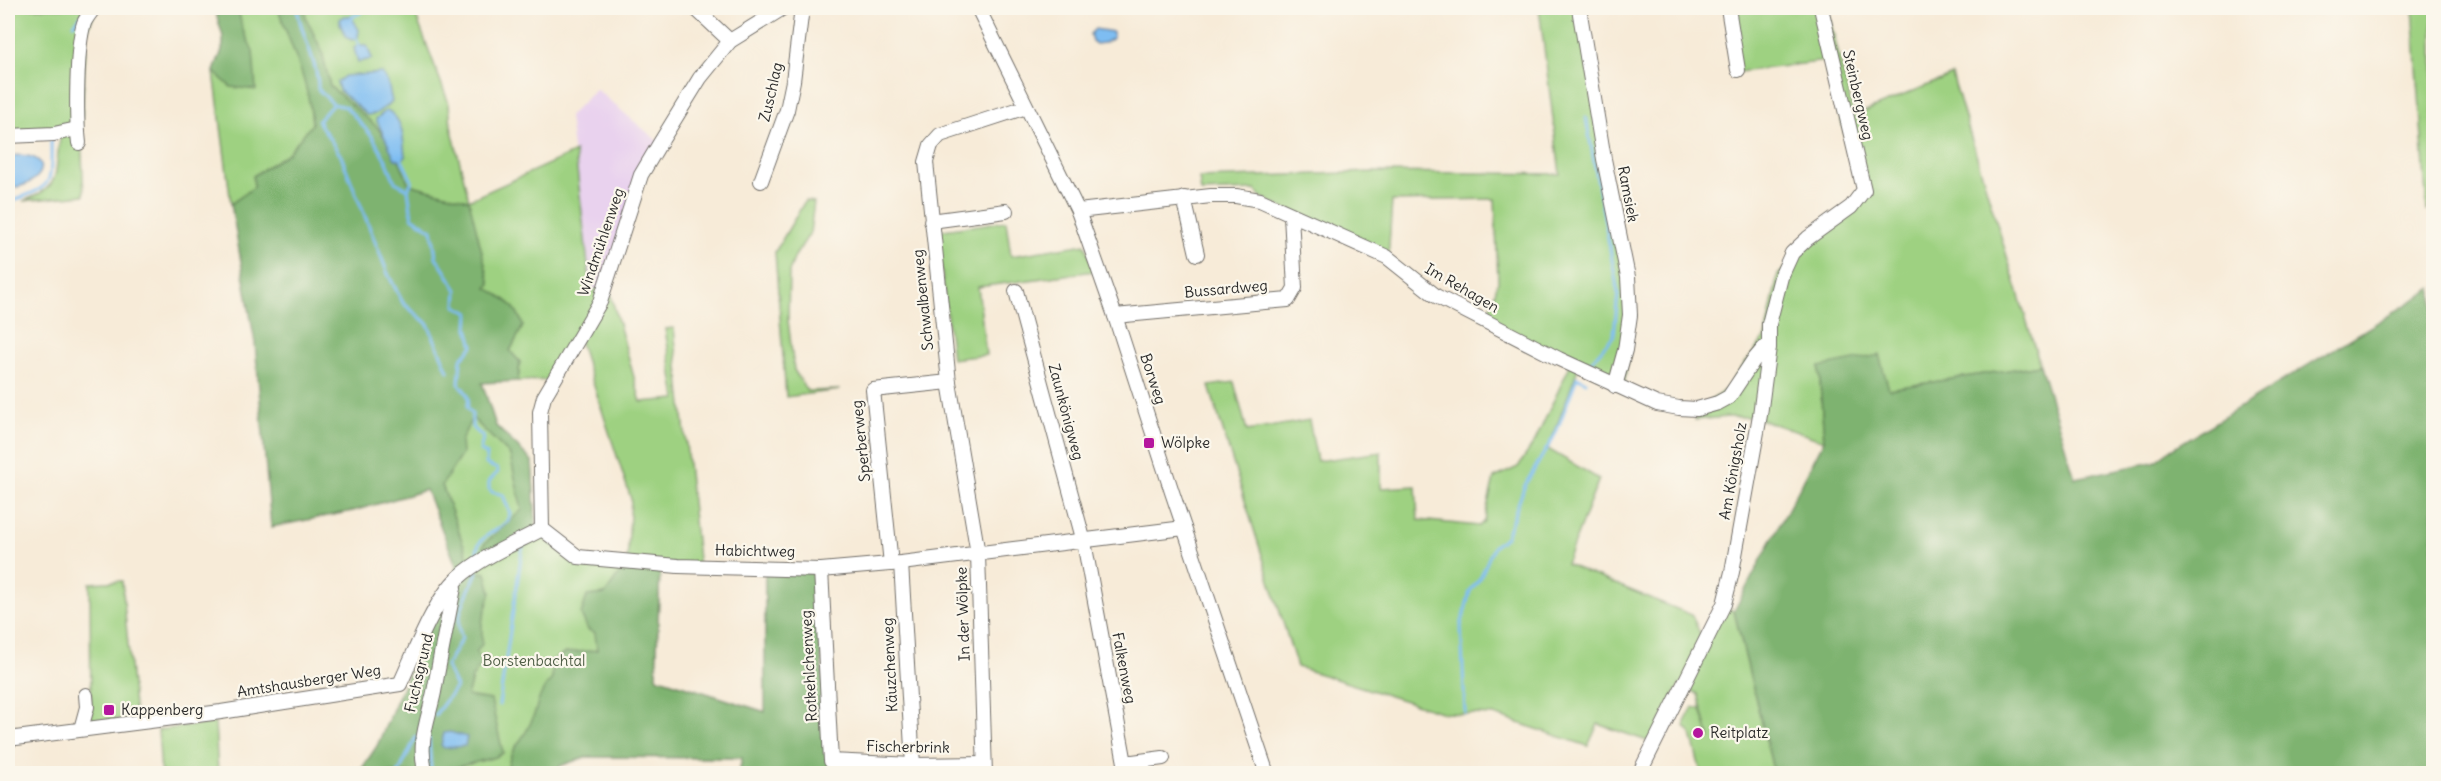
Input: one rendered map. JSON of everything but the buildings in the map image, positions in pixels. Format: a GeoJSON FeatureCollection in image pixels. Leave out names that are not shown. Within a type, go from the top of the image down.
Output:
{"type":"FeatureCollection","features":[{"type":"Feature","properties":{"kind":"street"},"geometry":{"type":"LineString","coordinates":[[79,144],[77,129],[84,22],[94,8]]}},
{"type":"Feature","properties":{"kind":"street"},"geometry":{"type":"LineString","coordinates":[[695,8],[730,41]]}},
{"type":"Feature","properties":{"kind":"street","name":"Windmühlenweg"},"geometry":{"type":"LineString","coordinates":[[542,529],[540,412],[544,398],[600,302],[641,175],[700,78],[730,41],[783,8]]}},
{"type":"Feature","properties":{"kind":"street","name":"Zuschlag"},"geometry":{"type":"LineString","coordinates":[[761,181],[787,110],[802,8]]}},
{"type":"Feature","properties":{"kind":"street","name":"Borweg"},"geometry":{"type":"LineString","coordinates":[[978,8],[1078,211],[1267,774]]}},
{"type":"Feature","properties":{"kind":"street","name":"Ramsiek"},"geometry":{"type":"LineString","coordinates":[[1579,8],[1604,159],[1628,277],[1630,315],[1625,350],[1615,386]]}},
{"type":"Feature","properties":{"kind":"street"},"geometry":{"type":"LineString","coordinates":[[1728,8],[1738,70]]}},
{"type":"Feature","properties":{"kind":"street","name":"Steinbergweg"},"geometry":{"type":"LineString","coordinates":[[1821,8],[1864,190]]}},
{"type":"Feature","properties":{"kind":"street","name":"Schwalbenweg"},"geometry":{"type":"LineString","coordinates":[[978,554],[949,382],[926,162],[931,145],[940,135],[1026,107]]}},
{"type":"Feature","properties":{"kind":"street"},"geometry":{"type":"LineString","coordinates":[[8,136],[54,134],[77,129]]}},
{"type":"Feature","properties":{"kind":"street","name":"Am Königsholz"},"geometry":{"type":"LineString","coordinates":[[1639,774],[1724,604],[1760,414],[1769,346],[1769,324],[1781,277],[1792,253],[1808,238],[1851,207],[1864,190]]}},
{"type":"Feature","properties":{"kind":"street","name":"Im Rehagen"},"geometry":{"type":"LineString","coordinates":[[1078,211],[1184,198],[1236,196],[1260,200],[1387,257],[1436,296],[1615,386],[1657,404],[1697,409],[1729,397],[1753,361],[1764,348],[1769,346]]}},
{"type":"Feature","properties":{"kind":"street"},"geometry":{"type":"LineString","coordinates":[[1184,198],[1197,254]]}},
{"type":"Feature","properties":{"kind":"street"},"geometry":{"type":"LineString","coordinates":[[931,221],[1006,211]]}},
{"type":"Feature","properties":{"kind":"street","name":"Bussardweg"},"geometry":{"type":"LineString","coordinates":[[1115,316],[1288,300],[1295,288],[1290,215]]}},
{"type":"Feature","properties":{"kind":"street","name":"Zaunkönigweg"},"geometry":{"type":"LineString","coordinates":[[1016,291],[1084,542]]}},
{"type":"Feature","properties":{"kind":"street","name":"Sperberweg"},"geometry":{"type":"LineString","coordinates":[[896,563],[873,390],[949,382]]}},
{"type":"Feature","properties":{"kind":"street","name":"In der Wölpke"},"geometry":{"type":"LineString","coordinates":[[985,769],[978,554],[1184,528]]}},
{"type":"Feature","properties":{"kind":"street","name":"Habichtweg"},"geometry":{"type":"LineString","coordinates":[[542,529],[578,557],[678,566],[820,570],[978,554]]}},
{"type":"Feature","properties":{"kind":"street","name":"Amtshausberger Weg"},"geometry":{"type":"LineString","coordinates":[[8,739],[220,712],[399,684],[434,612],[455,580],[469,569],[542,529]]}},
{"type":"Feature","properties":{"kind":"street","name":"Falkenweg"},"geometry":{"type":"LineString","coordinates":[[1084,542],[1125,763],[1163,758]]}},
{"type":"Feature","properties":{"kind":"street","name":"Käuzchenweg"},"geometry":{"type":"LineString","coordinates":[[896,563],[913,765]]}},
{"type":"Feature","properties":{"kind":"street","name":"Rotkehlchenweg"},"geometry":{"type":"LineString","coordinates":[[820,570],[831,761]]}},
{"type":"Feature","properties":{"kind":"street","name":"Fuchsgrund"},"geometry":{"type":"LineString","coordinates":[[426,774],[422,760],[424,727],[432,702],[455,580]]}},
{"type":"Feature","properties":{"kind":"street"},"geometry":{"type":"LineString","coordinates":[[81,729],[87,707],[86,695]]}},
{"type":"Feature","properties":{"kind":"street","name":"Fischerbrink"},"geometry":{"type":"LineString","coordinates":[[831,761],[985,769]]}},
{"type":"Feature","properties":{"kind":"shaded area"},"geometry":{"type":"Polygon","coordinates":[[[596,89],[661,144],[643,177],[608,285],[591,292],[569,116],[596,89]]]}},
{"type":"Feature","properties":{"kind":"green space"},"geometry":{"type":"Polygon","coordinates":[[[8,8],[96,8],[86,35],[81,136],[84,195],[23,201],[37,195],[52,183],[61,135],[8,131],[8,8]]]}},
{"type":"Feature","properties":{"kind":"green space","name":"Borstenbachtal"},"geometry":{"type":"Polygon","coordinates":[[[216,8],[413,8],[449,104],[451,126],[469,200],[575,152],[591,291],[608,285],[641,402],[676,399],[665,329],[674,328],[699,569],[660,568],[656,677],[766,712],[765,571],[828,762],[739,773],[742,758],[585,757],[560,766],[555,773],[359,773],[377,746],[434,616],[472,571],[442,485],[353,511],[339,503],[253,176],[254,187],[231,204],[214,72],[223,41],[216,8]],[[523,326],[482,383],[496,426],[532,461],[536,528],[576,562],[627,564],[631,499],[578,337],[551,380],[518,381],[520,362],[510,351],[523,326]]]}},
{"type":"Feature","properties":{"kind":"green space"},"geometry":{"type":"Polygon","coordinates":[[[216,8],[238,8],[242,28],[253,51],[256,90],[231,87],[214,72],[223,41],[216,8]]]}},
{"type":"Feature","properties":{"kind":"green space"},"geometry":{"type":"Polygon","coordinates":[[[278,8],[305,8],[306,18],[322,51],[330,86],[377,127],[397,154],[409,184],[469,200],[490,284],[487,288],[505,299],[514,308],[523,326],[510,351],[520,362],[518,381],[482,383],[496,426],[532,461],[536,528],[481,556],[484,544],[522,510],[510,455],[472,418],[461,441],[462,454],[442,485],[473,571],[486,573],[491,592],[482,622],[482,644],[476,652],[483,662],[473,676],[467,696],[491,700],[503,753],[496,757],[450,769],[446,773],[359,773],[377,746],[434,616],[454,584],[456,565],[426,490],[353,511],[271,527],[255,343],[231,204],[254,187],[253,176],[288,153],[312,124],[303,79],[278,8]]]}},
{"type":"Feature","properties":{"kind":"green space"},"geometry":{"type":"Polygon","coordinates":[[[1539,8],[1580,8],[1632,315],[1624,389],[1579,366],[1548,449],[1599,479],[1566,564],[1692,615],[1702,638],[1718,604],[1734,611],[1774,773],[1701,773],[1691,734],[1685,727],[1685,722],[1693,707],[1701,709],[1710,739],[1698,694],[1680,684],[1650,742],[1598,724],[1588,746],[1494,715],[1444,713],[1297,667],[1209,386],[1234,382],[1247,431],[1309,420],[1317,461],[1381,452],[1381,488],[1416,486],[1418,520],[1479,526],[1484,521],[1494,478],[1518,467],[1535,441],[1571,363],[1487,319],[1498,282],[1495,199],[1392,201],[1388,261],[1261,197],[1255,190],[1201,192],[1199,178],[1375,172],[1560,174],[1539,8]]]}},
{"type":"Feature","properties":{"kind":"green space"},"geometry":{"type":"Polygon","coordinates":[[[1730,8],[1827,8],[1854,116],[1952,75],[2040,365],[1889,389],[1819,367],[1824,441],[1753,417],[1695,420],[1696,406],[1709,402],[1726,389],[1765,337],[1778,275],[1849,207],[1861,188],[1826,61],[1739,72],[1730,8]]]}},
{"type":"Feature","properties":{"kind":"green space"},"geometry":{"type":"Polygon","coordinates":[[[2413,8],[2433,8],[2434,207],[2427,211],[2413,8]]]}},
{"type":"Feature","properties":{"kind":"green space"},"geometry":{"type":"Polygon","coordinates":[[[805,201],[814,202],[810,233],[795,256],[789,272],[788,320],[794,370],[807,391],[840,390],[786,397],[775,252],[805,201]]]}},
{"type":"Feature","properties":{"kind":"green space"},"geometry":{"type":"Polygon","coordinates":[[[1006,221],[1011,256],[1085,244],[1095,271],[978,287],[986,355],[952,359],[937,231],[1006,221]]]}},
{"type":"Feature","properties":{"kind":"green space"},"geometry":{"type":"Polygon","coordinates":[[[2433,288],[2433,773],[1774,773],[1734,611],[1824,441],[1819,367],[1879,355],[1889,389],[2040,365],[2075,478],[2154,462],[2433,288]]]}},
{"type":"Feature","properties":{"kind":"green space"},"geometry":{"type":"Polygon","coordinates":[[[626,564],[660,567],[656,677],[765,712],[765,571],[816,572],[828,762],[906,767],[904,774],[739,774],[742,758],[585,757],[560,766],[555,773],[507,774],[510,757],[534,715],[543,690],[552,679],[552,661],[565,653],[597,650],[595,633],[588,630],[581,614],[587,596],[605,594],[626,564]]]}},
{"type":"Feature","properties":{"kind":"green space"},"geometry":{"type":"Polygon","coordinates":[[[122,581],[135,717],[91,723],[90,583],[122,581]]]}},
{"type":"Feature","properties":{"kind":"green space"},"geometry":{"type":"Polygon","coordinates":[[[215,723],[218,773],[161,773],[158,730],[215,723]]]}},
{"type":"Feature","properties":{"kind":"water"},"geometry":{"type":"Polygon","coordinates":[[[351,16],[359,30],[358,37],[352,40],[347,38],[340,24],[340,19],[351,16]]]}},
{"type":"Feature","properties":{"kind":"water"},"geometry":{"type":"Polygon","coordinates":[[[1095,29],[1113,32],[1113,38],[1096,44],[1092,41],[1090,34],[1095,29]]]}},
{"type":"Feature","properties":{"kind":"water"},"geometry":{"type":"Polygon","coordinates":[[[367,45],[372,59],[358,62],[354,48],[367,45]]]}},
{"type":"Feature","properties":{"kind":"water"},"geometry":{"type":"Polygon","coordinates":[[[382,73],[388,83],[392,102],[375,114],[367,115],[339,90],[337,82],[345,76],[382,73]]]}},
{"type":"Feature","properties":{"kind":"water"},"geometry":{"type":"Polygon","coordinates":[[[387,110],[397,119],[402,130],[405,157],[402,160],[395,159],[376,119],[387,110]]]}},
{"type":"Feature","properties":{"kind":"water"},"geometry":{"type":"Polygon","coordinates":[[[8,156],[35,158],[40,163],[41,169],[38,175],[21,186],[8,188],[8,156]]]}},
{"type":"Feature","properties":{"kind":"water"},"geometry":{"type":"Polygon","coordinates":[[[450,732],[467,737],[465,746],[444,748],[441,745],[444,733],[450,732]]]}},
{"type":"Feature","properties":{"kind":"waterway"},"geometry":{"type":"LineString","coordinates":[[297,8],[316,70],[318,89],[333,104],[346,107],[372,136],[395,182],[408,189],[412,217],[432,230],[436,257],[457,290],[456,306],[469,313],[468,328],[473,346],[461,359],[459,384],[468,397],[467,407],[472,414],[472,426],[483,437],[480,451],[487,454],[486,464],[497,469],[498,472],[489,481],[489,489],[503,495],[510,513],[508,521],[482,540],[477,551],[477,558]]}},
{"type":"Feature","properties":{"kind":"waterway"},"geometry":{"type":"LineString","coordinates":[[352,20],[352,17],[362,12],[361,8]]}},
{"type":"Feature","properties":{"kind":"waterway"},"geometry":{"type":"LineString","coordinates":[[74,24],[81,16]]}},
{"type":"Feature","properties":{"kind":"waterway"},"geometry":{"type":"LineString","coordinates":[[355,35],[360,48]]}},
{"type":"Feature","properties":{"kind":"waterway"},"geometry":{"type":"LineString","coordinates":[[333,104],[318,121],[341,156],[388,274],[403,303],[428,324],[448,371]]}},
{"type":"Feature","properties":{"kind":"waterway"},"geometry":{"type":"LineString","coordinates":[[1586,118],[1618,293],[1614,335],[1591,362]]}},
{"type":"Feature","properties":{"kind":"waterway"},"geometry":{"type":"LineString","coordinates":[[8,203],[46,184],[51,169],[51,141]]}},
{"type":"Feature","properties":{"kind":"waterway"},"geometry":{"type":"LineString","coordinates":[[401,158],[412,181],[408,189]]}},
{"type":"Feature","properties":{"kind":"waterway"},"geometry":{"type":"LineString","coordinates":[[1465,713],[1461,626],[1470,591],[1480,578],[1494,546],[1506,537],[1525,485],[1556,433],[1577,377],[1586,382]]}},
{"type":"Feature","properties":{"kind":"waterway"},"geometry":{"type":"LineString","coordinates":[[499,705],[523,544]]}},
{"type":"Feature","properties":{"kind":"waterway"},"geometry":{"type":"LineString","coordinates":[[435,715],[456,687],[446,666],[462,638],[459,630],[460,613],[477,572]]}},
{"type":"Feature","properties":{"kind":"waterway"},"geometry":{"type":"LineString","coordinates":[[398,774],[416,737]]}},
{"type":"Feature","properties":{"kind":"waterway"},"geometry":{"type":"LineString","coordinates":[[429,739],[431,769]]}},
{"type":"Feature","properties":{"kind":"place","name":"Wölpke"},"geometry":{"type":"Point","coordinates":[1149,443]}},
{"type":"Feature","properties":{"kind":"place","name":"Kappenberg"},"geometry":{"type":"Point","coordinates":[109,710]}},
{"type":"Feature","properties":{"kind":"place","name":"Reitplatz"},"geometry":{"type":"Point","coordinates":[1698,733]}}]}
